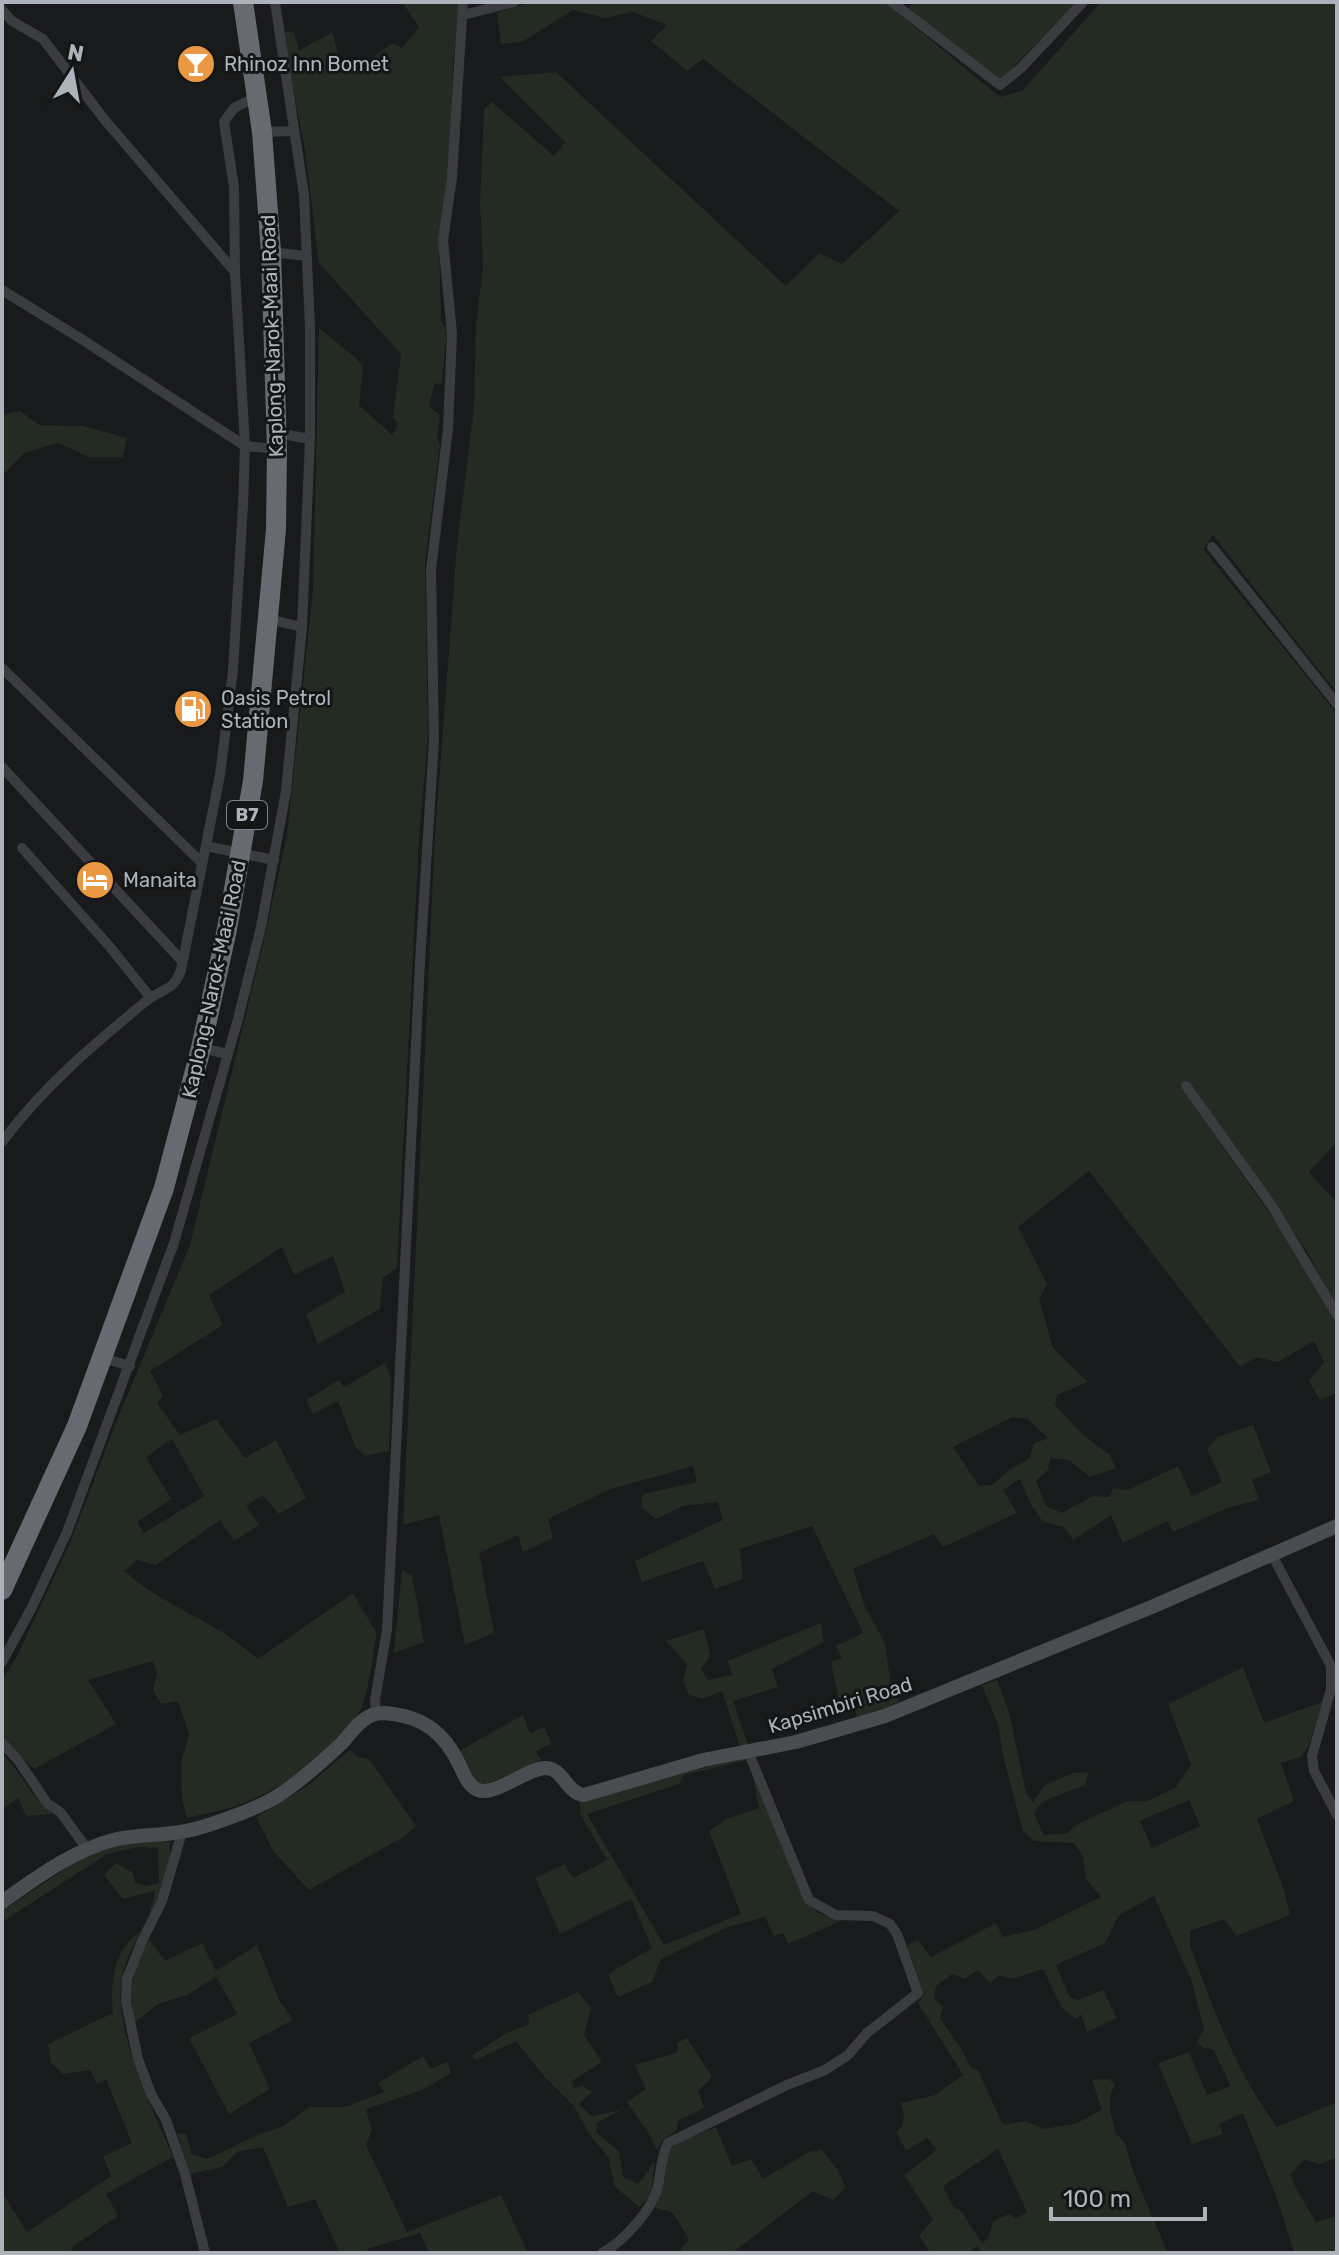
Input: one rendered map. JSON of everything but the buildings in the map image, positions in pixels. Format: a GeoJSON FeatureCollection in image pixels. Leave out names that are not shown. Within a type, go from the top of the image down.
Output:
{"type":"FeatureCollection","features":[{"type":"Feature","properties":{"kind":"highway","name":"Kaplong-Narok-Maai Road"},"geometry":{"type":"LineString","coordinates":[[2,1590],[48,1494],[103,1358],[164,1188],[201,1048],[253,781],[276,529],[276,441],[271,252],[262,132],[243,2]]}},
{"type":"Feature","properties":{"kind":"street"},"geometry":{"type":"LineString","coordinates":[[2,1662],[67,1532],[174,1243],[261,927],[290,763],[302,627],[310,439],[310,327],[304,195],[275,2]]}},
{"type":"Feature","properties":{"kind":"street"},"geometry":{"type":"LineString","coordinates":[[2,1902],[46,1871],[87,1849],[114,1839],[182,1832],[275,1798],[316,1768],[359,1724],[376,1714],[375,1700],[387,1630],[434,740],[431,570],[448,429],[452,333],[443,240],[458,107],[457,72],[463,2]]}},
{"type":"Feature","properties":{"kind":"street"},"geometry":{"type":"LineString","coordinates":[[463,15],[514,2]]}},
{"type":"Feature","properties":{"kind":"street"},"geometry":{"type":"LineString","coordinates":[[892,2],[1000,85],[1021,68],[1083,2]]}},
{"type":"Feature","properties":{"kind":"street"},"geometry":{"type":"LineString","coordinates":[[2,10],[12,21],[43,39],[104,119],[235,272]]}},
{"type":"Feature","properties":{"kind":"street"},"geometry":{"type":"LineString","coordinates":[[2,1142],[53,1082],[90,1046],[150,997],[174,985],[182,961],[220,775],[233,670],[245,446],[235,272],[234,187],[224,122],[234,108],[256,97]]}},
{"type":"Feature","properties":{"kind":"street"},"geometry":{"type":"LineString","coordinates":[[262,132],[294,131]]}},
{"type":"Feature","properties":{"kind":"street"},"geometry":{"type":"LineString","coordinates":[[271,252],[306,256]]}},
{"type":"Feature","properties":{"kind":"street"},"geometry":{"type":"LineString","coordinates":[[2,290],[245,446],[310,439]]}},
{"type":"Feature","properties":{"kind":"street"},"geometry":{"type":"LineString","coordinates":[[1212,547],[1337,704]]}},
{"type":"Feature","properties":{"kind":"street"},"geometry":{"type":"LineString","coordinates":[[268,619],[302,627]]}},
{"type":"Feature","properties":{"kind":"street"},"geometry":{"type":"LineString","coordinates":[[2,668],[201,862]]}},
{"type":"Feature","properties":{"kind":"street"},"geometry":{"type":"LineString","coordinates":[[2,767],[182,961]]}},
{"type":"Feature","properties":{"kind":"street"},"geometry":{"type":"LineString","coordinates":[[206,846],[274,860]]}},
{"type":"Feature","properties":{"kind":"street"},"geometry":{"type":"LineString","coordinates":[[22,848],[150,997]]}},
{"type":"Feature","properties":{"kind":"street"},"geometry":{"type":"LineString","coordinates":[[201,1048],[228,1054]]}},
{"type":"Feature","properties":{"kind":"street"},"geometry":{"type":"LineString","coordinates":[[1186,1086],[1272,1206],[1337,1315]]}},
{"type":"Feature","properties":{"kind":"street"},"geometry":{"type":"LineString","coordinates":[[103,1358],[130,1366]]}},
{"type":"Feature","properties":{"kind":"street","name":"Kapsimbiri Road"},"geometry":{"type":"LineString","coordinates":[[376,1714],[410,1719],[438,1731],[447,1740],[470,1784],[477,1790],[484,1791],[534,1770],[547,1768],[555,1771],[573,1791],[584,1795],[690,1763],[796,1742],[885,1716],[1142,1612],[1337,1526]]}},
{"type":"Feature","properties":{"kind":"street"},"geometry":{"type":"LineString","coordinates":[[1271,1553],[1331,1666],[1331,1689],[1312,1756],[1314,1771],[1337,1815]]}},
{"type":"Feature","properties":{"kind":"street"},"geometry":{"type":"LineString","coordinates":[[2,1743],[18,1760],[47,1803],[61,1813],[87,1849]]}},
{"type":"Feature","properties":{"kind":"street"},"geometry":{"type":"LineString","coordinates":[[602,2253],[625,2236],[651,2205],[659,2184],[662,2154],[668,2143],[787,2085],[825,2070],[848,2055],[867,2033],[918,1994],[897,1934],[890,1924],[873,1916],[836,1915],[809,1900],[748,1751]]}},
{"type":"Feature","properties":{"kind":"street"},"geometry":{"type":"LineString","coordinates":[[182,1832],[162,1901],[127,1979],[126,2002],[138,2059],[151,2094],[166,2120],[185,2174],[205,2253]]}},
{"type":"Feature","properties":{"kind":"shaded area"},"geometry":{"type":"Polygon","coordinates":[[[402,2],[458,2],[450,156],[439,239],[441,321],[447,329],[442,383],[434,384],[429,406],[440,415],[437,438],[440,445],[425,564],[428,737],[419,838],[397,1268],[383,1278],[380,1309],[318,1344],[306,1314],[345,1292],[333,1256],[294,1275],[282,1247],[209,1295],[223,1325],[150,1371],[163,1396],[157,1403],[180,1435],[216,1419],[245,1458],[276,1440],[306,1498],[279,1514],[263,1495],[246,1506],[259,1525],[234,1541],[220,1520],[156,1565],[137,1560],[125,1571],[158,1595],[222,1632],[258,1659],[353,1593],[377,1634],[363,1704],[338,1740],[310,1765],[262,1795],[232,1807],[187,1818],[182,1800],[181,1763],[189,1734],[178,1701],[161,1704],[153,1690],[157,1674],[153,1661],[88,1680],[116,1724],[34,1769],[2,1737],[2,1681],[19,1652],[70,1543],[190,1245],[266,931],[287,835],[313,589],[319,328],[363,367],[359,405],[392,435],[398,424],[393,417],[401,354],[319,263],[305,150],[283,38],[286,31],[294,33],[299,51],[332,32],[341,63],[351,73],[393,43],[402,48],[419,27],[402,2]],[[172,1439],[146,1457],[171,1499],[137,1522],[144,1533],[204,1496],[172,1439]]]}},
{"type":"Feature","properties":{"kind":"shaded area"},"geometry":{"type":"Polygon","coordinates":[[[531,2],[885,2],[1000,97],[1022,91],[1101,2],[1337,2],[1337,693],[1213,535],[1203,549],[1337,714],[1337,1142],[1309,1172],[1337,1203],[1337,1309],[1308,1253],[1188,1081],[1180,1086],[1293,1247],[1337,1326],[1337,1393],[1320,1400],[1309,1381],[1324,1362],[1314,1341],[1278,1362],[1256,1357],[1240,1367],[1089,1171],[1018,1227],[1047,1284],[1039,1299],[1053,1348],[1088,1382],[1057,1395],[1055,1405],[1083,1435],[1110,1455],[1116,1468],[1090,1477],[1069,1460],[1050,1458],[1048,1470],[1036,1481],[1046,1506],[1062,1513],[1093,1496],[1109,1497],[1113,1488],[1128,1490],[1178,1466],[1192,1496],[1222,1482],[1207,1449],[1218,1437],[1253,1425],[1271,1472],[1252,1480],[1259,1500],[1230,1507],[1173,1532],[1167,1521],[1123,1543],[1111,1515],[1073,1540],[1064,1527],[1043,1522],[1031,1505],[1020,1479],[1003,1490],[1017,1513],[943,1547],[934,1534],[853,1569],[865,1607],[885,1643],[892,1693],[900,1701],[879,1712],[857,1717],[850,1694],[838,1698],[831,1662],[842,1658],[836,1646],[863,1633],[812,1526],[740,1549],[743,1579],[715,1589],[703,1561],[642,1582],[635,1561],[723,1520],[718,1502],[683,1506],[656,1519],[641,1507],[643,1494],[697,1482],[693,1466],[608,1490],[548,1519],[553,1538],[523,1552],[518,1535],[479,1553],[494,1633],[465,1645],[439,1515],[403,1525],[435,834],[457,545],[474,407],[476,324],[483,268],[480,204],[484,109],[492,102],[554,156],[565,142],[500,77],[556,72],[786,286],[819,253],[842,264],[899,211],[703,59],[687,71],[651,41],[667,25],[633,12],[605,18],[573,10],[522,42],[501,44],[497,13],[531,2]],[[1012,1417],[953,1447],[979,1486],[992,1485],[1030,1458],[1033,1444],[1048,1438],[1028,1419],[1012,1417]]]}},
{"type":"Feature","properties":{"kind":"shaded area"},"geometry":{"type":"Polygon","coordinates":[[[913,2],[1077,2],[1001,80],[908,9],[913,2]]]}},
{"type":"Feature","properties":{"kind":"shaded area"},"geometry":{"type":"Polygon","coordinates":[[[20,411],[39,425],[83,426],[127,438],[123,457],[89,457],[58,443],[24,453],[2,476],[2,415],[20,411]]]}},
{"type":"Feature","properties":{"kind":"shaded area"},"geometry":{"type":"Polygon","coordinates":[[[385,1363],[391,1378],[389,1451],[365,1456],[355,1446],[338,1401],[313,1414],[306,1400],[339,1380],[344,1387],[385,1363]]]}},
{"type":"Feature","properties":{"kind":"shaded area"},"geometry":{"type":"Polygon","coordinates":[[[402,1570],[412,1575],[424,1642],[394,1653],[402,1570]]]}},
{"type":"Feature","properties":{"kind":"shaded area"},"geometry":{"type":"Polygon","coordinates":[[[821,1623],[824,1642],[772,1669],[778,1687],[733,1701],[748,1745],[740,1747],[722,1691],[703,1699],[689,1695],[683,1681],[687,1664],[666,1641],[704,1629],[710,1656],[701,1669],[708,1680],[732,1675],[728,1661],[821,1623]]]}},
{"type":"Feature","properties":{"kind":"shaded area"},"geometry":{"type":"Polygon","coordinates":[[[1243,1667],[1264,1723],[1322,1702],[1309,1745],[1301,1757],[1281,1763],[1294,1801],[1257,1819],[1284,1890],[1290,1915],[1236,1936],[1224,1919],[1190,1931],[1190,1945],[1237,2062],[1277,2127],[1337,2102],[1337,2157],[1320,2164],[1304,2160],[1291,2174],[1295,2187],[1316,2222],[1337,2216],[1337,2253],[1294,2253],[1278,2201],[1243,2113],[1219,2124],[1223,2134],[1192,2144],[1158,2063],[1189,2052],[1207,2095],[1231,2086],[1213,2049],[1204,2048],[1197,2042],[1204,2030],[1192,1982],[1154,1896],[1119,1915],[1105,1943],[1056,1965],[1070,1998],[1078,2000],[1103,1990],[1117,2018],[1087,2032],[1081,2014],[1076,2019],[1062,2008],[1043,1969],[1011,1979],[1000,1975],[990,1983],[978,1970],[964,1979],[952,1974],[936,1986],[934,1998],[943,2007],[940,2018],[971,2068],[978,2070],[1003,2125],[1026,2121],[1043,2129],[1075,2124],[1102,2110],[1092,2080],[1109,2079],[1115,2085],[1110,2095],[1110,2110],[1115,2132],[1125,2143],[1134,2174],[1168,2253],[982,2253],[977,2246],[967,2253],[931,2253],[919,2236],[933,2219],[904,2175],[937,2150],[927,2138],[906,2151],[896,2132],[903,2122],[901,2103],[935,2095],[963,2075],[918,2003],[924,1994],[907,1945],[918,1940],[931,1957],[996,1923],[1003,1937],[1034,1930],[1101,1897],[1086,1879],[1083,1856],[1074,1843],[1034,1841],[1023,1831],[1003,1756],[998,1724],[982,1686],[997,1680],[1009,1712],[1026,1793],[1033,1802],[1045,1785],[1073,1773],[1089,1772],[1085,1785],[1042,1802],[1034,1814],[1044,1835],[1068,1833],[1074,1826],[1127,1801],[1147,1801],[1175,1788],[1191,1765],[1168,1704],[1243,1667]],[[1189,1800],[1140,1821],[1152,1848],[1200,1826],[1189,1800]],[[998,2149],[943,2186],[953,2207],[961,2211],[982,2243],[988,2239],[993,2221],[1009,2214],[1016,2219],[1027,2212],[998,2149]]]}},
{"type":"Feature","properties":{"kind":"shaded area"},"geometry":{"type":"Polygon","coordinates":[[[523,1715],[530,1733],[544,1727],[552,1743],[536,1751],[541,1760],[485,1785],[476,1782],[459,1751],[523,1715]]]}},
{"type":"Feature","properties":{"kind":"shaded area"},"geometry":{"type":"Polygon","coordinates":[[[350,1750],[358,1757],[369,1759],[416,1826],[405,1836],[309,1890],[274,1852],[256,1817],[306,1787],[350,1750]]]}},
{"type":"Feature","properties":{"kind":"shaded area"},"geometry":{"type":"Polygon","coordinates":[[[2,1753],[38,1800],[53,1814],[26,1816],[18,1798],[2,1809],[2,1753]]]}},
{"type":"Feature","properties":{"kind":"shaded area"},"geometry":{"type":"Polygon","coordinates":[[[745,1757],[747,1760],[684,1775],[679,1784],[587,1814],[664,1945],[741,1914],[709,1831],[726,1819],[759,1808],[751,1767],[806,1901],[818,1913],[841,1921],[788,1944],[783,1933],[774,1936],[765,1917],[728,1927],[661,1959],[652,1982],[618,1997],[608,1974],[652,1948],[631,1899],[560,1934],[535,1878],[565,1864],[573,1878],[607,1860],[581,1816],[579,1800],[745,1757]]]}},
{"type":"Feature","properties":{"kind":"shaded area"},"geometry":{"type":"Polygon","coordinates":[[[132,1839],[158,1839],[170,1843],[164,1884],[148,1922],[155,1891],[123,1899],[104,1875],[116,1863],[133,1873],[135,1882],[145,1886],[159,1883],[158,1848],[138,1847],[107,1854],[2,1922],[2,1911],[90,1852],[132,1839]]]}},
{"type":"Feature","properties":{"kind":"shaded area"},"geometry":{"type":"Polygon","coordinates":[[[140,1932],[122,1978],[123,2022],[136,2069],[173,2157],[106,2194],[118,2216],[71,2248],[73,2253],[2,2253],[2,2198],[5,2197],[27,2232],[111,2176],[103,2156],[132,2143],[106,2079],[97,2084],[90,2070],[63,2074],[51,2063],[48,2044],[113,2013],[115,1968],[124,1948],[140,1932]]]}},
{"type":"Feature","properties":{"kind":"shaded area"},"geometry":{"type":"Polygon","coordinates":[[[149,1939],[165,1961],[202,1943],[216,1971],[257,1945],[279,2000],[293,2020],[249,2043],[270,2089],[229,2114],[189,2038],[237,2014],[216,1977],[187,1995],[158,2004],[133,2024],[133,1980],[149,1939]]]}},
{"type":"Feature","properties":{"kind":"shaded area"},"geometry":{"type":"Polygon","coordinates":[[[578,1992],[591,2008],[584,2035],[602,2062],[572,2081],[574,2088],[583,2086],[592,2092],[579,2104],[592,2116],[621,2110],[597,2123],[596,2132],[619,2151],[623,2177],[638,2184],[655,2161],[651,2196],[639,2207],[614,2186],[609,2158],[589,2134],[574,2106],[542,2074],[516,2041],[476,2060],[471,2056],[506,2033],[529,2024],[528,2015],[578,1992]]]}},
{"type":"Feature","properties":{"kind":"shaded area"},"geometry":{"type":"Polygon","coordinates":[[[687,2038],[712,2077],[698,2091],[704,2108],[678,2121],[676,2131],[662,2141],[657,2150],[627,2102],[646,2089],[635,2065],[678,2052],[677,2043],[687,2038]]]}},
{"type":"Feature","properties":{"kind":"shaded area"},"geometry":{"type":"Polygon","coordinates":[[[423,2056],[431,2069],[447,2062],[451,2073],[422,2090],[366,2109],[372,2130],[366,2145],[407,2232],[501,2195],[528,2253],[429,2253],[420,2233],[370,2248],[365,2253],[340,2253],[315,2199],[288,2207],[263,2147],[237,2152],[222,2167],[190,2174],[177,2133],[186,2134],[192,2154],[207,2159],[282,2127],[309,2107],[345,2107],[384,2092],[378,2083],[423,2056]]]}},
{"type":"Feature","properties":{"kind":"shaded area"},"geometry":{"type":"Polygon","coordinates":[[[716,2127],[732,2166],[751,2159],[763,2179],[809,2152],[822,2150],[846,2187],[833,2200],[813,2191],[732,2253],[683,2253],[681,2249],[689,2239],[672,2212],[655,2208],[663,2164],[672,2148],[716,2127]]]}},
{"type":"Feature","properties":{"kind":"place","name":"Rhinoz Inn Bomet"},"geometry":{"type":"Point","coordinates":[196,64]}},
{"type":"Feature","properties":{"kind":"place","name":"Oasis Petrol Station"},"geometry":{"type":"Point","coordinates":[193,709]}},
{"type":"Feature","properties":{"kind":"place","name":"Manaita"},"geometry":{"type":"Point","coordinates":[95,880]}}]}
